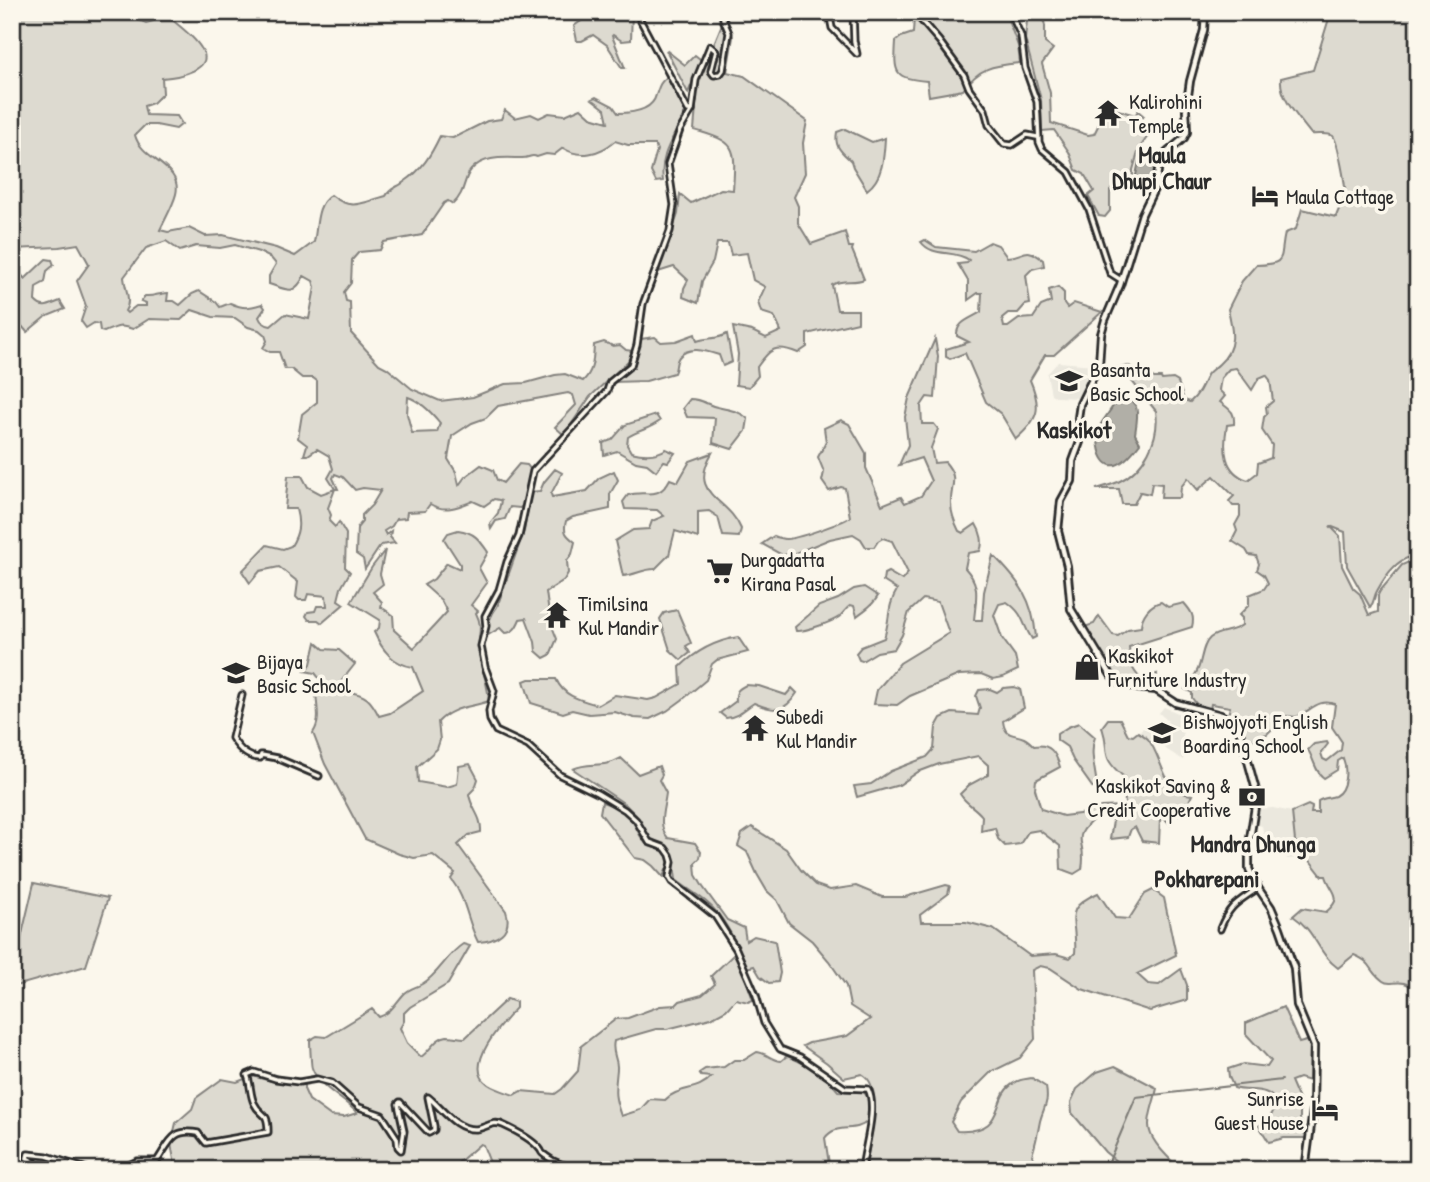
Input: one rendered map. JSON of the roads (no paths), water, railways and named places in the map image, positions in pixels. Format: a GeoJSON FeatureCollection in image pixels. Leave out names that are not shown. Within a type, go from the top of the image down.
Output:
{"type":"FeatureCollection","features":[{"type":"Feature","properties":{"kind":"street"},"geometry":{"type":"LineString","coordinates":[[636,12],[688,110],[692,110]]}},
{"type":"Feature","properties":{"kind":"street"},"geometry":{"type":"LineString","coordinates":[[723,12],[729,33],[723,69],[720,74],[714,75],[711,71],[716,51],[710,46],[696,80],[692,110],[680,130],[668,164],[674,205],[670,231],[643,304],[631,365],[610,382],[607,391],[533,471],[519,536],[507,562],[499,590],[486,610],[481,646],[494,691],[489,710],[490,720],[496,731],[528,746],[560,775],[597,793],[636,820],[649,842],[665,848],[670,855],[672,862],[669,877],[672,882],[715,916],[736,949],[756,995],[764,1023],[779,1049],[800,1057],[845,1088],[868,1089],[871,1098],[870,1122],[862,1170]]}},
{"type":"Feature","properties":{"kind":"street"},"geometry":{"type":"LineString","coordinates":[[829,12],[832,29],[857,54],[853,41],[853,12]]}},
{"type":"Feature","properties":{"kind":"street"},"geometry":{"type":"LineString","coordinates":[[914,12],[964,75],[969,88],[985,110],[989,125],[1004,144],[1012,145],[1027,135],[1037,137]]}},
{"type":"Feature","properties":{"kind":"street"},"geometry":{"type":"LineString","coordinates":[[1010,12],[1021,36],[1024,68],[1037,102],[1037,137],[1042,149],[1069,172],[1089,209],[1110,273],[1121,280]]}},
{"type":"Feature","properties":{"kind":"street"},"geometry":{"type":"LineString","coordinates":[[1205,12],[1205,30],[1190,81],[1186,110],[1187,131],[1184,138],[1163,156],[1159,163],[1156,185],[1142,214],[1101,334],[1099,365],[1080,404],[1080,442],[1073,461],[1072,481],[1061,501],[1058,516],[1059,537],[1067,566],[1071,609],[1105,668],[1121,684],[1156,690],[1176,703],[1221,715],[1236,724],[1249,760],[1257,794],[1247,860],[1258,888],[1271,907],[1280,928],[1294,968],[1297,1005],[1314,1046],[1313,1110],[1305,1170]]}},
{"type":"Feature","properties":{"kind":"street"},"geometry":{"type":"LineString","coordinates":[[242,695],[232,738],[237,748],[254,758],[260,758],[261,755],[277,758],[319,776]]}},
{"type":"Feature","properties":{"kind":"street"},"geometry":{"type":"LineString","coordinates":[[1220,929],[1226,914],[1237,901],[1258,888]]}},
{"type":"Feature","properties":{"kind":"street"},"geometry":{"type":"LineString","coordinates":[[119,1170],[137,1161],[157,1161],[173,1136],[187,1131],[198,1133],[206,1143],[268,1132],[266,1116],[253,1101],[252,1086],[247,1075],[254,1072],[276,1079],[299,1082],[317,1079],[332,1083],[359,1107],[382,1115],[397,1138],[401,1150],[404,1131],[398,1104],[400,1102],[429,1133],[434,1130],[428,1097],[451,1119],[473,1129],[491,1124],[503,1125],[529,1140],[547,1157],[560,1164],[585,1168],[624,1165],[627,1170]]}},
{"type":"Feature","properties":{"kind":"street"},"geometry":{"type":"LineString","coordinates":[[40,1170],[27,1158],[28,1154],[47,1156],[90,1170]]}},
{"type":"Feature","properties":{"kind":"waterway"},"geometry":{"type":"LineString","coordinates":[[1087,1170],[1107,1166],[1136,1097],[1282,1080]]}},
{"type":"Feature","properties":{"kind":"place","name":"Kalirohini Temple"},"geometry":{"type":"Point","coordinates":[1108,113]}},
{"type":"Feature","properties":{"kind":"place","name":"Maula Cottage"},"geometry":{"type":"Point","coordinates":[1265,196]}},
{"type":"Feature","properties":{"kind":"place","name":"Basanta Basic School"},"geometry":{"type":"Point","coordinates":[1069,381]}},
{"type":"Feature","properties":{"kind":"place","name":"Durgadatta Kirana Pasal"},"geometry":{"type":"Point","coordinates":[720,571]}},
{"type":"Feature","properties":{"kind":"place","name":"Timilsina Kul Mandir"},"geometry":{"type":"Point","coordinates":[557,615]}},
{"type":"Feature","properties":{"kind":"place","name":"Kaskikot Furniture Industry"},"geometry":{"type":"Point","coordinates":[1087,667]}},
{"type":"Feature","properties":{"kind":"place","name":"Bijaya Basic School"},"geometry":{"type":"Point","coordinates":[236,673]}},
{"type":"Feature","properties":{"kind":"place","name":"Subedi Kul Mandir"},"geometry":{"type":"Point","coordinates":[755,728]}},
{"type":"Feature","properties":{"kind":"place","name":"Bishwojyoti English Boarding School"},"geometry":{"type":"Point","coordinates":[1162,733]}},
{"type":"Feature","properties":{"kind":"place","name":"Kaskikot Saving & Credit Cooperative"},"geometry":{"type":"Point","coordinates":[1252,797]}},
{"type":"Feature","properties":{"kind":"place","name":"Sunrise Guest House"},"geometry":{"type":"Point","coordinates":[1325,1110]}},
{"type":"Feature","properties":{"kind":"district","name":"Maula Dhupi Chaur"},"geometry":{"type":"Point","coordinates":[1162,167]}},
{"type":"Feature","properties":{"kind":"district","name":"Kaskikot"},"geometry":{"type":"Point","coordinates":[1074,429]}},
{"type":"Feature","properties":{"kind":"district","name":"Mandra Dhunga"},"geometry":{"type":"Point","coordinates":[1253,843]}},
{"type":"Feature","properties":{"kind":"district","name":"Pokharepani"},"geometry":{"type":"Point","coordinates":[1207,878]}}]}
